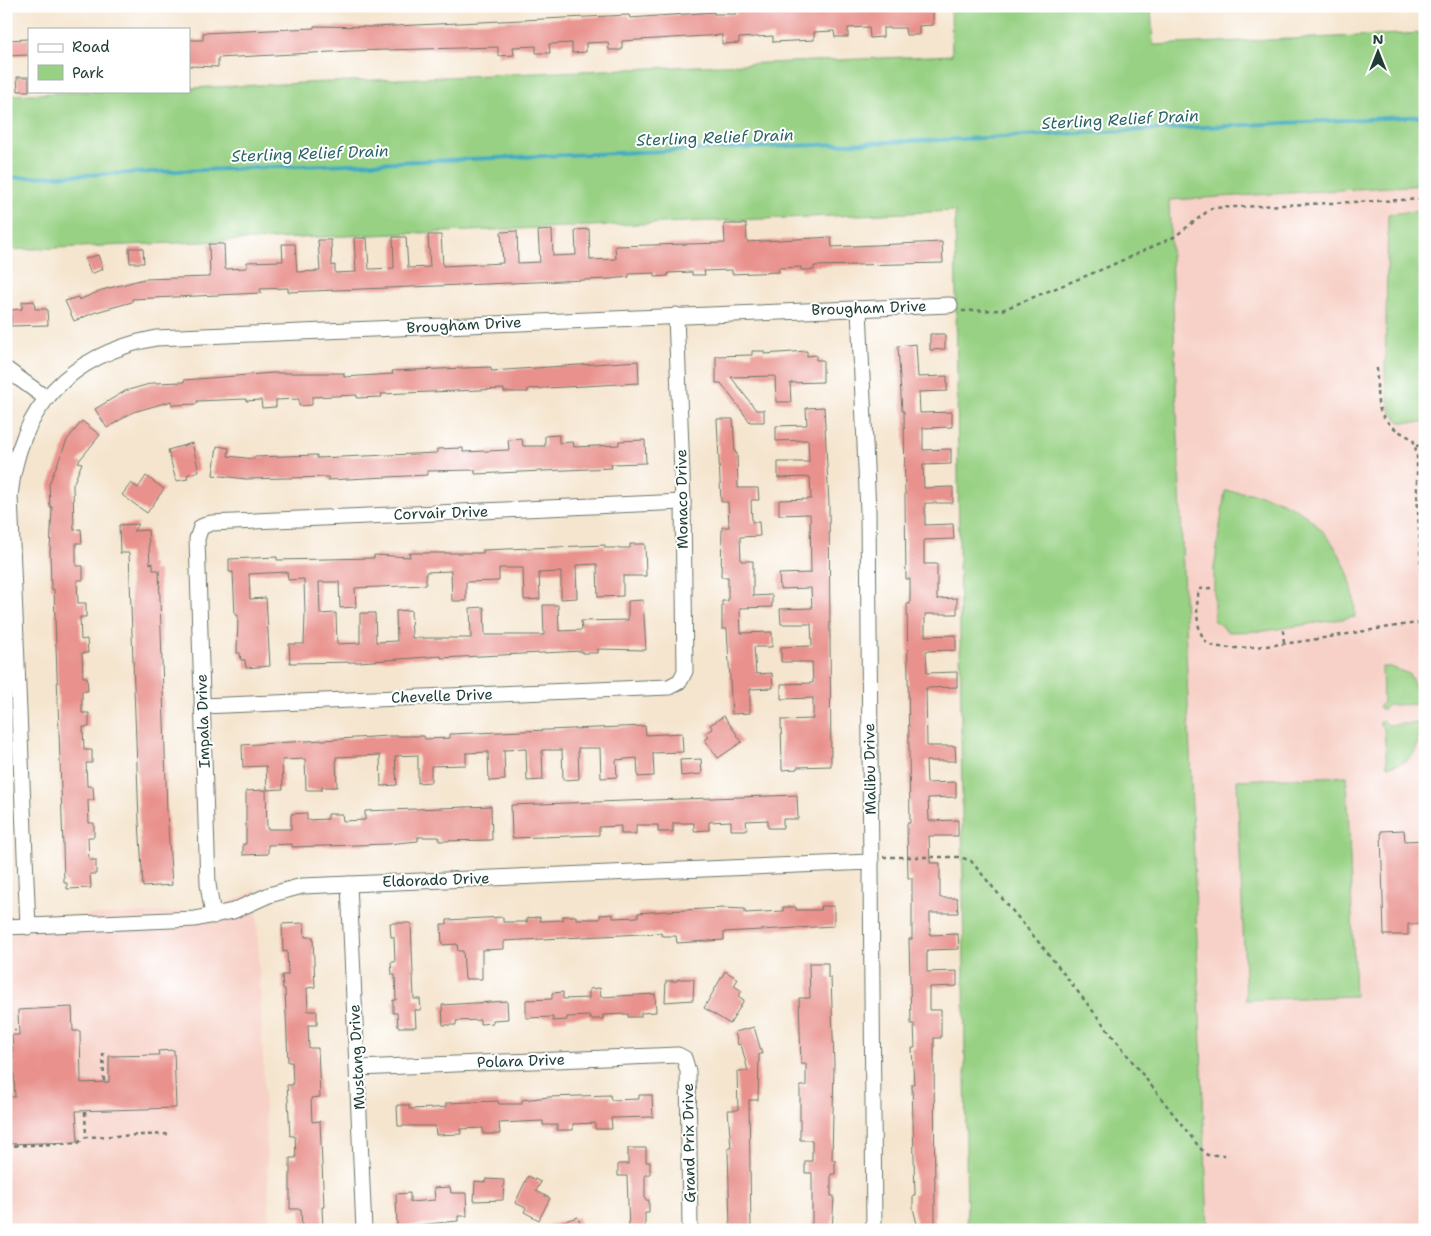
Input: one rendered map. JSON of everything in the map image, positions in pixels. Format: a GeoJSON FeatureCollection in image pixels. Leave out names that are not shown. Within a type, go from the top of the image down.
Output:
{"type":"FeatureCollection","features":[{"type":"Feature","properties":{"kind":"street","name":"Brougham Drive"},"geometry":{"type":"LineString","coordinates":[[28,927],[10,507],[12,478],[20,446],[29,426],[46,398],[68,375],[99,355],[156,338],[950,304]]}},
{"type":"Feature","properties":{"kind":"street","name":"Malibu Drive"},"geometry":{"type":"LineString","coordinates":[[859,309],[868,512],[875,859],[874,1230]]}},
{"type":"Feature","properties":{"kind":"street","name":"Monaco Drive"},"geometry":{"type":"LineString","coordinates":[[676,316],[683,502],[685,671],[680,681]]}},
{"type":"Feature","properties":{"kind":"street"},"geometry":{"type":"LineString","coordinates":[[6,369],[46,398]]}},
{"type":"Feature","properties":{"kind":"street","name":"Corvair Drive"},"geometry":{"type":"LineString","coordinates":[[201,527],[211,523],[683,502]]}},
{"type":"Feature","properties":{"kind":"street","name":"Impala Drive"},"geometry":{"type":"LineString","coordinates":[[201,527],[198,539],[202,706],[208,884],[214,916]]}},
{"type":"Feature","properties":{"kind":"street","name":"Chevelle Drive"},"geometry":{"type":"LineString","coordinates":[[202,706],[669,687],[680,681]]}},
{"type":"Feature","properties":{"kind":"street","name":"Eldorado Drive"},"geometry":{"type":"LineString","coordinates":[[6,927],[185,920],[214,916],[287,889],[349,884],[875,859]]}},
{"type":"Feature","properties":{"kind":"street","name":"Mustang Drive"},"geometry":{"type":"LineString","coordinates":[[349,884],[364,1230]]}},
{"type":"Feature","properties":{"kind":"street","name":"Polara Drive"},"geometry":{"type":"LineString","coordinates":[[358,1068],[671,1054],[684,1058]]}},
{"type":"Feature","properties":{"kind":"street","name":"Grand Prix Drive"},"geometry":{"type":"LineString","coordinates":[[684,1058],[688,1071],[690,1230]]}},
{"type":"Feature","properties":{"kind":"path"},"geometry":{"type":"LineString","coordinates":[[950,304],[953,311],[1002,310],[1164,242],[1174,237],[1212,208],[1425,199]]}},
{"type":"Feature","properties":{"kind":"path"},"geometry":{"type":"LineString","coordinates":[[1378,368],[1378,409],[1387,422],[1413,439],[1416,446],[1425,648]]}},
{"type":"Feature","properties":{"kind":"path"},"geometry":{"type":"LineString","coordinates":[[1416,446],[1425,445]]}},
{"type":"Feature","properties":{"kind":"path"},"geometry":{"type":"LineString","coordinates":[[1211,588],[1201,588],[1198,591],[1199,624],[1204,639],[1209,644],[1223,648],[1284,643],[1423,623]]}},
{"type":"Feature","properties":{"kind":"path"},"geometry":{"type":"LineString","coordinates":[[1283,630],[1284,643]]}},
{"type":"Feature","properties":{"kind":"path"},"geometry":{"type":"LineString","coordinates":[[875,859],[960,857],[971,860],[1046,951],[1200,1148],[1207,1156],[1228,1155]]}},
{"type":"Feature","properties":{"kind":"path"},"geometry":{"type":"LineString","coordinates":[[6,1030],[16,1030]]}},
{"type":"Feature","properties":{"kind":"path"},"geometry":{"type":"LineString","coordinates":[[103,1053],[104,1082]]}},
{"type":"Feature","properties":{"kind":"path"},"geometry":{"type":"LineString","coordinates":[[85,1112],[86,1137]]}},
{"type":"Feature","properties":{"kind":"path"},"geometry":{"type":"LineString","coordinates":[[6,1146],[78,1143],[86,1137],[170,1134]]}},
{"type":"Feature","properties":{"kind":"shaded area"},"geometry":{"type":"Polygon","coordinates":[[[1425,185],[1425,1230],[1208,1230],[1169,200],[1425,185]]]}},
{"type":"Feature","properties":{"kind":"shaded area"},"geometry":{"type":"Polygon","coordinates":[[[256,890],[270,1230],[6,1230],[6,919],[192,911],[228,903],[256,890]]]}},
{"type":"Feature","properties":{"kind":"green space"},"geometry":{"type":"Polygon","coordinates":[[[951,6],[1151,6],[1153,45],[1425,33],[1425,185],[1169,200],[1208,1230],[967,1230],[955,211],[6,250],[6,95],[81,92],[190,92],[190,88],[952,55],[951,6]]]}},
{"type":"Feature","properties":{"kind":"green space"},"geometry":{"type":"Polygon","coordinates":[[[1425,210],[1425,422],[1400,422],[1390,410],[1385,375],[1388,214],[1425,210]]]}},
{"type":"Feature","properties":{"kind":"green space"},"geometry":{"type":"Polygon","coordinates":[[[1225,491],[1256,494],[1277,500],[1297,510],[1314,522],[1328,538],[1348,574],[1353,595],[1355,617],[1265,631],[1228,632],[1214,620],[1214,569],[1225,491]]]}},
{"type":"Feature","properties":{"kind":"green space"},"geometry":{"type":"Polygon","coordinates":[[[1382,667],[1391,667],[1409,674],[1420,694],[1420,704],[1388,705],[1383,710],[1379,707],[1383,702],[1382,667]]]}},
{"type":"Feature","properties":{"kind":"green space"},"geometry":{"type":"Polygon","coordinates":[[[1383,720],[1388,725],[1418,723],[1418,740],[1414,753],[1404,762],[1387,766],[1384,729],[1379,724],[1383,720]]]}},
{"type":"Feature","properties":{"kind":"green space"},"geometry":{"type":"Polygon","coordinates":[[[1347,776],[1355,996],[1246,1000],[1237,780],[1347,776]]]}},
{"type":"Feature","properties":{"kind":"building"},"geometry":{"type":"Polygon","coordinates":[[[809,6],[933,6],[933,25],[919,26],[919,35],[906,35],[905,28],[883,28],[883,37],[870,38],[869,27],[848,28],[848,37],[835,37],[834,31],[814,32],[814,40],[773,42],[773,36],[739,38],[739,43],[722,44],[722,35],[622,41],[622,50],[609,50],[608,42],[586,43],[586,52],[572,53],[572,43],[549,44],[550,53],[536,53],[536,46],[513,47],[514,55],[498,56],[498,47],[350,51],[218,58],[218,67],[190,66],[190,40],[203,40],[203,33],[314,28],[314,26],[374,27],[629,15],[630,18],[714,12],[714,14],[736,14],[736,9],[788,8],[788,11],[810,10],[809,6]]]}},
{"type":"Feature","properties":{"kind":"building"},"geometry":{"type":"Polygon","coordinates":[[[28,39],[28,55],[6,56],[6,40],[28,39]]]}},
{"type":"Feature","properties":{"kind":"building"},"geometry":{"type":"Polygon","coordinates":[[[17,77],[28,77],[28,91],[18,91],[17,77]]]}},
{"type":"Feature","properties":{"kind":"building"},"geometry":{"type":"Polygon","coordinates":[[[724,224],[746,224],[747,242],[831,237],[832,247],[942,242],[943,263],[814,266],[814,270],[801,270],[801,267],[778,268],[779,272],[732,274],[732,270],[704,271],[705,275],[692,275],[692,272],[668,273],[668,276],[655,277],[655,273],[629,274],[629,277],[610,279],[288,292],[288,288],[260,289],[261,293],[132,299],[132,302],[96,312],[74,321],[65,301],[78,297],[79,300],[102,290],[144,279],[210,277],[209,244],[224,244],[225,269],[247,268],[247,262],[283,261],[282,244],[295,244],[297,272],[320,271],[318,240],[331,240],[332,266],[335,265],[335,273],[356,272],[354,238],[367,238],[369,269],[394,268],[393,237],[406,237],[408,268],[430,267],[428,235],[441,235],[443,266],[503,263],[501,232],[517,231],[518,263],[540,262],[538,231],[552,230],[553,256],[576,255],[575,230],[589,229],[590,260],[616,259],[615,246],[725,243],[724,224]]]}},
{"type":"Feature","properties":{"kind":"building"},"geometry":{"type":"Polygon","coordinates":[[[129,248],[143,248],[144,263],[130,263],[129,248]]]}},
{"type":"Feature","properties":{"kind":"building"},"geometry":{"type":"Polygon","coordinates":[[[98,255],[103,269],[91,274],[85,259],[98,255]]]}},
{"type":"Feature","properties":{"kind":"building"},"geometry":{"type":"Polygon","coordinates":[[[34,301],[35,309],[47,309],[48,325],[11,326],[11,310],[22,309],[22,302],[34,301]]]}},
{"type":"Feature","properties":{"kind":"building"},"geometry":{"type":"Polygon","coordinates":[[[930,334],[945,334],[945,349],[930,350],[930,334]]]}},
{"type":"Feature","properties":{"kind":"building"},"geometry":{"type":"Polygon","coordinates":[[[916,344],[918,377],[947,376],[947,391],[919,392],[920,413],[952,412],[952,427],[923,428],[923,450],[951,449],[951,464],[923,465],[924,488],[953,487],[953,503],[925,503],[925,525],[953,524],[954,539],[924,540],[924,564],[937,564],[937,599],[957,598],[957,614],[925,614],[925,636],[956,635],[956,650],[926,651],[927,673],[957,672],[957,687],[926,688],[927,746],[955,746],[956,761],[926,761],[927,783],[956,782],[956,797],[928,798],[929,821],[958,820],[958,836],[929,836],[930,863],[940,863],[940,898],[957,898],[958,913],[930,913],[930,935],[958,934],[959,949],[927,950],[927,972],[957,971],[957,986],[929,987],[929,1010],[941,1010],[941,1038],[934,1038],[935,1223],[917,1224],[913,1208],[913,1195],[915,1195],[912,1048],[915,1048],[914,1024],[911,1024],[909,939],[912,939],[912,878],[908,878],[907,823],[910,823],[907,604],[910,604],[910,579],[906,579],[904,411],[902,411],[898,346],[916,344]]]}},
{"type":"Feature","properties":{"kind":"building"},"geometry":{"type":"Polygon","coordinates":[[[752,351],[764,351],[764,354],[807,351],[807,356],[816,355],[816,360],[823,360],[823,382],[790,383],[791,402],[776,402],[775,376],[731,377],[756,410],[764,410],[764,422],[750,422],[721,383],[716,383],[716,356],[752,355],[752,351]]]}},
{"type":"Feature","properties":{"kind":"building"},"geometry":{"type":"Polygon","coordinates":[[[638,361],[639,383],[528,389],[528,392],[504,392],[504,389],[381,394],[382,397],[357,398],[357,395],[312,397],[312,405],[299,406],[299,399],[276,400],[276,407],[262,408],[261,400],[197,401],[197,404],[172,405],[172,401],[133,412],[107,428],[95,409],[125,391],[153,383],[184,382],[184,380],[273,373],[344,373],[344,377],[393,374],[392,371],[464,368],[491,367],[491,371],[638,361]]]}},
{"type":"Feature","properties":{"kind":"building"},"geometry":{"type":"Polygon","coordinates":[[[824,407],[829,504],[831,766],[797,767],[797,769],[782,770],[781,720],[813,719],[813,698],[781,699],[781,684],[813,683],[812,662],[781,662],[781,647],[812,646],[811,624],[781,624],[780,609],[812,608],[811,588],[780,589],[779,574],[811,573],[810,514],[779,515],[779,500],[811,499],[810,477],[778,478],[778,462],[809,462],[808,440],[776,441],[776,426],[807,425],[806,408],[824,407]]]}},
{"type":"Feature","properties":{"kind":"building"},"geometry":{"type":"Polygon","coordinates":[[[717,419],[733,419],[735,453],[737,453],[738,488],[758,488],[759,500],[751,500],[752,522],[759,522],[760,536],[740,537],[741,561],[753,561],[753,596],[772,595],[772,607],[740,608],[741,633],[772,632],[772,647],[754,647],[756,674],[772,673],[773,688],[750,689],[750,713],[732,714],[727,629],[722,629],[722,601],[728,601],[728,577],[721,577],[722,527],[729,527],[728,502],[721,502],[717,419]]]}},
{"type":"Feature","properties":{"kind":"building"},"geometry":{"type":"Polygon","coordinates":[[[82,421],[100,435],[78,462],[82,463],[73,485],[74,530],[81,529],[82,543],[76,543],[76,566],[83,566],[83,580],[77,580],[78,603],[86,603],[86,617],[80,617],[81,640],[87,639],[88,653],[82,653],[83,677],[87,677],[88,691],[82,691],[82,713],[89,713],[89,727],[83,727],[84,750],[92,750],[92,763],[86,763],[87,786],[93,786],[94,800],[88,800],[89,823],[94,823],[94,837],[88,837],[89,860],[96,860],[96,874],[90,874],[91,888],[67,889],[67,883],[64,883],[54,589],[51,589],[52,507],[50,507],[49,484],[67,440],[82,421]]]}},
{"type":"Feature","properties":{"kind":"building"},"geometry":{"type":"Polygon","coordinates":[[[559,435],[559,443],[573,442],[574,447],[619,445],[619,441],[645,440],[646,463],[611,464],[612,468],[475,474],[475,470],[427,471],[427,475],[328,480],[328,477],[246,479],[213,475],[217,446],[229,448],[228,456],[254,459],[254,457],[317,455],[317,458],[437,453],[437,449],[463,448],[463,452],[509,450],[508,440],[522,439],[523,446],[545,446],[545,436],[559,435]]]}},
{"type":"Feature","properties":{"kind":"building"},"geometry":{"type":"Polygon","coordinates":[[[192,443],[199,471],[187,475],[188,479],[176,481],[168,450],[192,443]]]}},
{"type":"Feature","properties":{"kind":"building"},"geometry":{"type":"Polygon","coordinates":[[[146,476],[164,489],[147,513],[122,495],[131,483],[138,488],[146,476]]]}},
{"type":"Feature","properties":{"kind":"building"},"geometry":{"type":"Polygon","coordinates":[[[139,524],[133,531],[148,530],[150,564],[153,563],[153,570],[159,570],[167,812],[172,885],[143,887],[129,553],[120,553],[119,525],[139,524]]]}},
{"type":"Feature","properties":{"kind":"building"},"geometry":{"type":"Polygon","coordinates":[[[630,544],[645,544],[646,576],[623,576],[623,596],[598,597],[597,564],[576,565],[577,598],[561,599],[561,572],[539,573],[540,599],[524,600],[523,568],[499,568],[499,581],[466,582],[466,601],[452,601],[451,571],[426,572],[426,585],[355,588],[356,607],[340,608],[339,582],[319,582],[320,614],[336,613],[337,644],[360,643],[360,613],[375,613],[376,642],[397,641],[396,611],[411,610],[412,638],[471,638],[470,608],[484,607],[485,635],[544,635],[543,605],[558,605],[559,631],[582,630],[581,621],[628,620],[628,601],[643,600],[646,650],[598,649],[598,653],[582,653],[582,651],[441,658],[441,656],[359,662],[290,663],[289,644],[304,644],[304,579],[288,580],[287,572],[249,574],[250,599],[266,598],[270,666],[246,668],[245,660],[241,660],[240,653],[237,653],[238,615],[235,615],[233,572],[229,572],[229,559],[277,557],[277,560],[374,558],[374,555],[410,557],[409,553],[483,553],[483,550],[605,545],[605,548],[630,548],[630,544]]]}},
{"type":"Feature","properties":{"kind":"building"},"geometry":{"type":"Polygon","coordinates":[[[724,716],[742,742],[718,758],[705,740],[709,737],[706,733],[713,729],[710,725],[724,716]]]}},
{"type":"Feature","properties":{"kind":"building"},"geometry":{"type":"Polygon","coordinates":[[[645,726],[646,735],[682,733],[683,752],[653,753],[654,776],[638,777],[637,758],[616,760],[617,777],[601,778],[600,748],[578,748],[579,779],[563,780],[562,750],[542,750],[543,780],[527,781],[526,749],[504,750],[505,780],[489,781],[488,752],[466,753],[466,765],[431,766],[431,782],[418,783],[418,755],[395,756],[397,785],[381,786],[380,755],[336,757],[337,787],[322,787],[322,790],[306,790],[305,759],[282,760],[283,789],[267,790],[266,766],[243,767],[242,745],[388,736],[424,736],[425,739],[450,738],[450,734],[645,726]]]}},
{"type":"Feature","properties":{"kind":"building"},"geometry":{"type":"Polygon","coordinates":[[[701,759],[702,774],[681,776],[680,760],[701,759]]]}},
{"type":"Feature","properties":{"kind":"building"},"geometry":{"type":"Polygon","coordinates":[[[266,790],[267,829],[291,829],[291,814],[307,813],[307,820],[328,819],[328,814],[342,814],[343,821],[365,820],[365,811],[491,806],[492,840],[439,841],[439,837],[418,837],[418,841],[388,844],[292,847],[292,844],[268,845],[268,854],[243,855],[243,844],[246,844],[246,791],[266,790]]]}},
{"type":"Feature","properties":{"kind":"building"},"geometry":{"type":"Polygon","coordinates":[[[797,795],[798,819],[783,819],[783,828],[768,828],[768,820],[746,821],[747,830],[731,830],[731,821],[709,822],[709,830],[694,831],[694,823],[673,823],[673,832],[658,832],[658,825],[636,825],[636,834],[621,834],[621,826],[599,827],[599,835],[512,838],[511,805],[797,795]]]}},
{"type":"Feature","properties":{"kind":"building"},"geometry":{"type":"Polygon","coordinates":[[[1404,830],[1405,841],[1425,840],[1425,924],[1408,924],[1408,935],[1384,935],[1381,831],[1404,830]]]}},
{"type":"Feature","properties":{"kind":"building"},"geometry":{"type":"Polygon","coordinates":[[[820,906],[834,906],[834,926],[724,932],[724,940],[677,943],[676,936],[662,936],[661,933],[504,941],[504,949],[482,950],[482,979],[465,979],[463,951],[458,951],[457,944],[442,945],[441,924],[447,924],[447,920],[503,917],[503,922],[527,922],[527,918],[540,917],[540,921],[563,920],[563,916],[576,916],[576,919],[600,919],[600,915],[613,914],[613,918],[638,917],[638,913],[723,908],[745,909],[745,913],[783,911],[783,907],[796,907],[796,910],[821,910],[820,906]]]}},
{"type":"Feature","properties":{"kind":"building"},"geometry":{"type":"Polygon","coordinates":[[[304,923],[305,937],[313,937],[315,987],[307,988],[308,1011],[317,1011],[317,1025],[308,1025],[309,1048],[318,1048],[320,1097],[311,1098],[312,1122],[320,1121],[324,1207],[322,1207],[323,1230],[302,1230],[301,1209],[290,1209],[290,1158],[296,1158],[295,1136],[290,1136],[287,1085],[293,1085],[292,1062],[288,1062],[285,989],[283,989],[282,975],[288,975],[287,951],[283,952],[282,924],[304,923]]]}},
{"type":"Feature","properties":{"kind":"building"},"geometry":{"type":"Polygon","coordinates":[[[390,923],[411,923],[414,999],[420,999],[421,1010],[415,1010],[416,1027],[398,1027],[397,1013],[393,1013],[393,1000],[396,1000],[395,975],[392,975],[391,962],[395,962],[394,937],[391,937],[390,923]]]}},
{"type":"Feature","properties":{"kind":"building"},"geometry":{"type":"Polygon","coordinates":[[[809,963],[828,963],[828,978],[831,978],[834,1064],[832,1160],[835,1160],[835,1174],[831,1174],[831,1196],[834,1196],[832,1230],[812,1230],[812,1173],[805,1173],[805,1161],[812,1161],[812,1140],[800,1140],[800,1086],[806,1086],[806,1064],[801,1064],[799,998],[810,998],[809,963]]]}},
{"type":"Feature","properties":{"kind":"building"},"geometry":{"type":"Polygon","coordinates":[[[725,971],[738,979],[734,986],[742,991],[738,996],[744,1000],[730,1024],[704,1008],[725,971]]]}},
{"type":"Feature","properties":{"kind":"building"},"geometry":{"type":"Polygon","coordinates":[[[678,979],[694,979],[693,1000],[665,1002],[666,981],[677,981],[678,979]]]}},
{"type":"Feature","properties":{"kind":"building"},"geometry":{"type":"Polygon","coordinates":[[[600,988],[601,997],[655,994],[656,1012],[641,1013],[641,1017],[628,1017],[628,1014],[603,1015],[603,1019],[590,1019],[590,1016],[567,1017],[567,1020],[553,1021],[553,1017],[526,1018],[526,1000],[552,999],[552,993],[563,992],[563,999],[589,998],[589,989],[600,988]]]}},
{"type":"Feature","properties":{"kind":"building"},"geometry":{"type":"Polygon","coordinates":[[[507,1001],[508,1019],[493,1020],[493,1023],[480,1024],[480,1020],[456,1021],[456,1025],[443,1025],[442,1005],[507,1001]]]}},
{"type":"Feature","properties":{"kind":"building"},"geometry":{"type":"Polygon","coordinates":[[[72,1007],[73,1031],[80,1031],[81,1083],[109,1082],[109,1056],[159,1055],[158,1051],[174,1050],[176,1108],[76,1111],[78,1142],[6,1144],[6,1097],[15,1097],[12,1035],[19,1035],[18,1010],[72,1007]]]}},
{"type":"Feature","properties":{"kind":"building"},"geometry":{"type":"Polygon","coordinates":[[[754,1027],[762,1054],[759,1054],[758,1100],[749,1100],[751,1230],[730,1230],[728,1148],[731,1148],[728,1110],[738,1110],[737,1071],[748,1071],[741,1044],[738,1045],[735,1032],[754,1027]]]}},
{"type":"Feature","properties":{"kind":"building"},"geometry":{"type":"Polygon","coordinates":[[[610,1095],[611,1100],[639,1099],[639,1095],[652,1095],[653,1117],[611,1118],[612,1129],[595,1129],[595,1123],[573,1124],[573,1130],[557,1130],[557,1125],[543,1125],[543,1121],[499,1123],[500,1134],[483,1134],[483,1128],[460,1129],[461,1134],[436,1135],[435,1126],[398,1126],[397,1105],[409,1105],[409,1109],[446,1107],[446,1103],[498,1101],[499,1104],[522,1104],[522,1100],[549,1097],[610,1095]]]}},
{"type":"Feature","properties":{"kind":"building"},"geometry":{"type":"Polygon","coordinates":[[[628,1148],[646,1148],[646,1162],[650,1162],[650,1175],[645,1175],[645,1200],[649,1200],[649,1213],[645,1213],[645,1230],[629,1230],[627,1176],[618,1176],[618,1164],[628,1164],[628,1148]]]}},
{"type":"Feature","properties":{"kind":"building"},"geometry":{"type":"Polygon","coordinates":[[[528,1176],[541,1182],[536,1191],[550,1198],[539,1220],[524,1212],[526,1208],[515,1203],[528,1176]]]}},
{"type":"Feature","properties":{"kind":"building"},"geometry":{"type":"Polygon","coordinates":[[[486,1179],[504,1180],[503,1200],[474,1201],[475,1181],[485,1182],[486,1179]]]}},
{"type":"Feature","properties":{"kind":"building"},"geometry":{"type":"Polygon","coordinates":[[[450,1187],[451,1193],[466,1193],[467,1216],[458,1216],[458,1221],[397,1227],[396,1194],[410,1193],[410,1202],[435,1200],[434,1188],[450,1187]]]}},
{"type":"Feature","properties":{"kind":"building"},"geometry":{"type":"Polygon","coordinates":[[[578,1217],[582,1230],[543,1230],[543,1227],[578,1217]]]}},
{"type":"Feature","properties":{"kind":"waterway","name":"Sterling Relief Drain"},"geometry":{"type":"LineString","coordinates":[[6,178],[962,139],[1425,116]]}}]}
